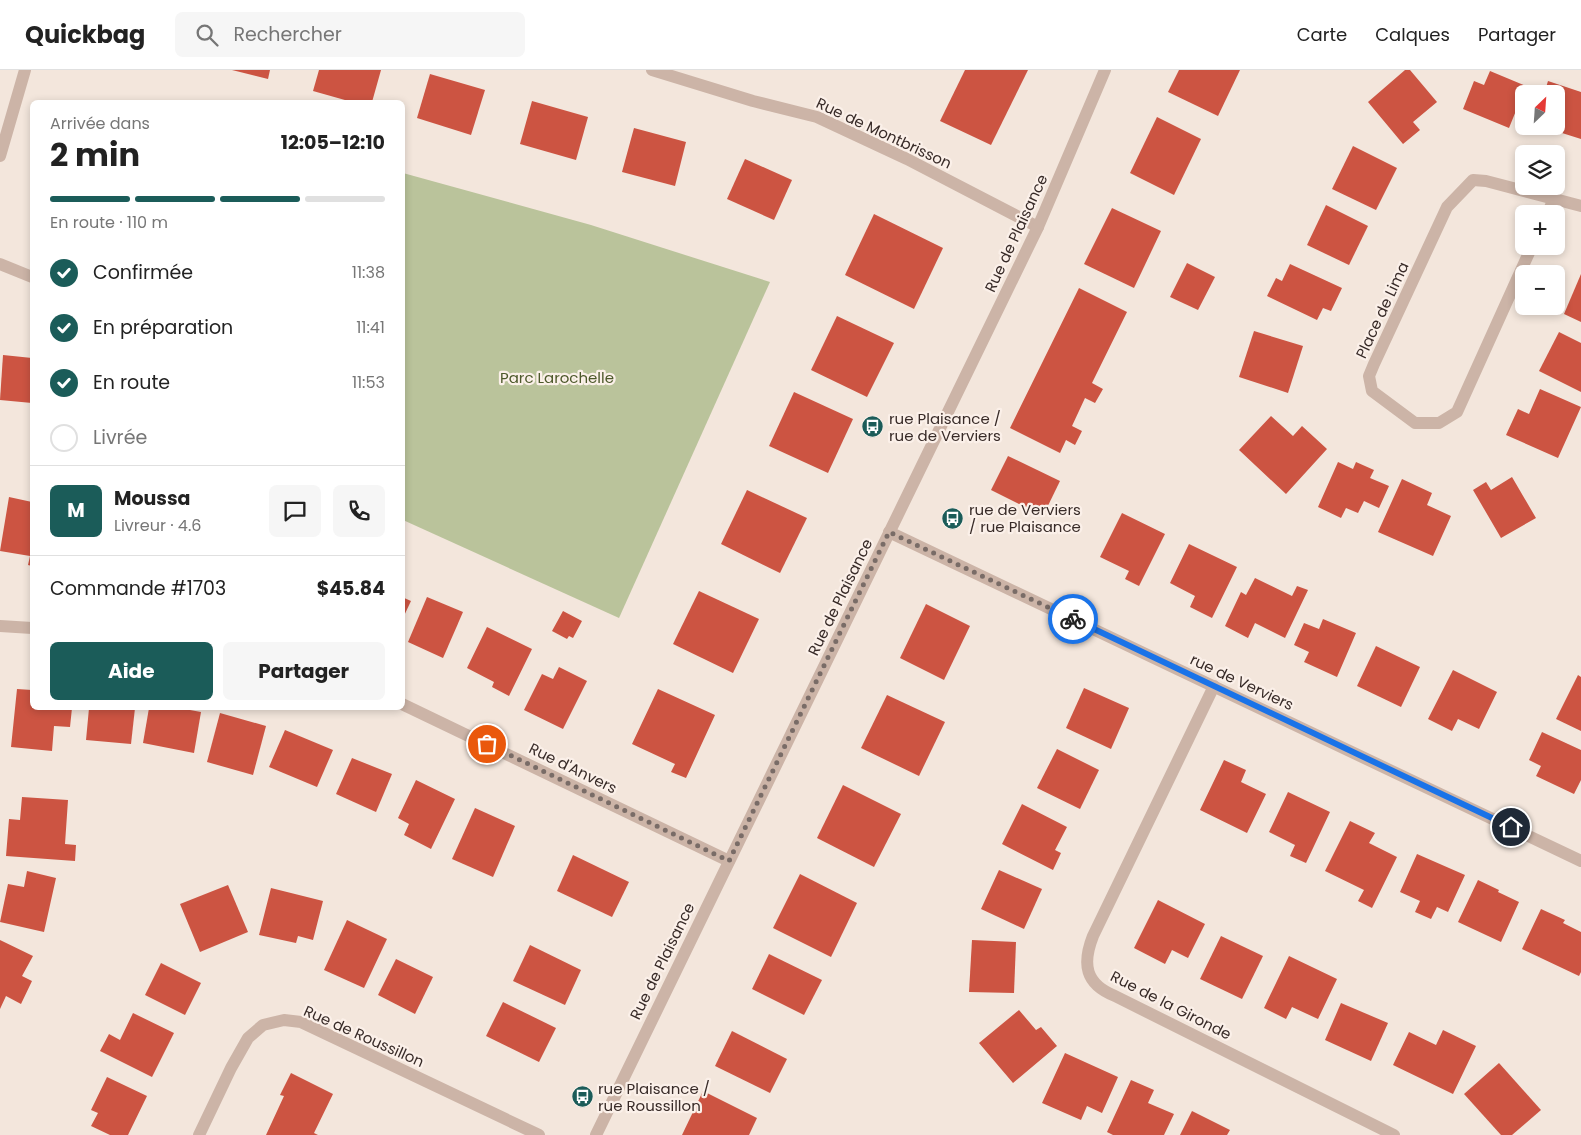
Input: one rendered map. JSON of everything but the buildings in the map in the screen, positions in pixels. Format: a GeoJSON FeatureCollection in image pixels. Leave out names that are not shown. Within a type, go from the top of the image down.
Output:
{"type":"FeatureCollection","features":[{"type":"Feature","properties":{"kind":"street"},"geometry":{"type":"LineString","coordinates":[[0,156],[25,70]]}},
{"type":"Feature","properties":{"kind":"street","name":"Rue de Montbrisson"},"geometry":{"type":"LineString","coordinates":[[652,70],[753,101],[817,117],[907,159],[1038,226]]}},
{"type":"Feature","properties":{"kind":"street","name":"Rue de Plaisance"},"geometry":{"type":"LineString","coordinates":[[596,1135],[1038,226],[1105,70]]}},
{"type":"Feature","properties":{"kind":"street","name":"Place de Lima"},"geometry":{"type":"LineString","coordinates":[[1528,255],[1457,412],[1438,423],[1415,423],[1372,391],[1369,376],[1371,370],[1448,207],[1473,180],[1486,181],[1581,206]]}},
{"type":"Feature","properties":{"kind":"street"},"geometry":{"type":"LineString","coordinates":[[1551,205],[1554,199]]}},
{"type":"Feature","properties":{"kind":"street"},"geometry":{"type":"LineString","coordinates":[[0,264],[30,276]]}},
{"type":"Feature","properties":{"kind":"street","name":"rue de Verviers"},"geometry":{"type":"LineString","coordinates":[[889,532],[1581,861]]}},
{"type":"Feature","properties":{"kind":"street"},"geometry":{"type":"LineString","coordinates":[[0,626],[30,628]]}},
{"type":"Feature","properties":{"kind":"street","name":"Rue de la Gironde"},"geometry":{"type":"LineString","coordinates":[[1214,686],[1093,936],[1088,948],[1086,965],[1093,982],[1103,991],[1394,1135]]}},
{"type":"Feature","properties":{"kind":"street","name":"Rue d'Anvers"},"geometry":{"type":"LineString","coordinates":[[405,705],[729,861]]}},
{"type":"Feature","properties":{"kind":"street","name":"Rue de Roussillon"},"geometry":{"type":"LineString","coordinates":[[199,1135],[231,1068],[248,1038],[263,1025],[284,1020],[302,1022],[540,1135]]}},
{"type":"Feature","properties":{"kind":"green space","name":"Parc Larochelle"},"geometry":{"type":"Polygon","coordinates":[[[405,174],[591,225],[770,282],[619,618],[405,521],[405,174]]]}},
{"type":"Feature","properties":{"kind":"way so far"},"geometry":{"type":"LineString","coordinates":[[487,744],[729,861],[889,532],[1073,619]]}},
{"type":"Feature","properties":{"kind":"place","name":"rue Plaisance / rue de Verviers"},"geometry":{"type":"Point","coordinates":[873,427]}},
{"type":"Feature","properties":{"kind":"place","name":"rue de Verviers / rue Plaisance"},"geometry":{"type":"Point","coordinates":[953,518]}},
{"type":"Feature","properties":{"kind":"place","name":"rue Plaisance / rue Roussillon"},"geometry":{"type":"Point","coordinates":[582,1097]}},
{"type":"Feature","properties":{"kind":"route"},"geometry":{"type":"LineString","coordinates":[[1073,619],[1511,827]]}}]}
